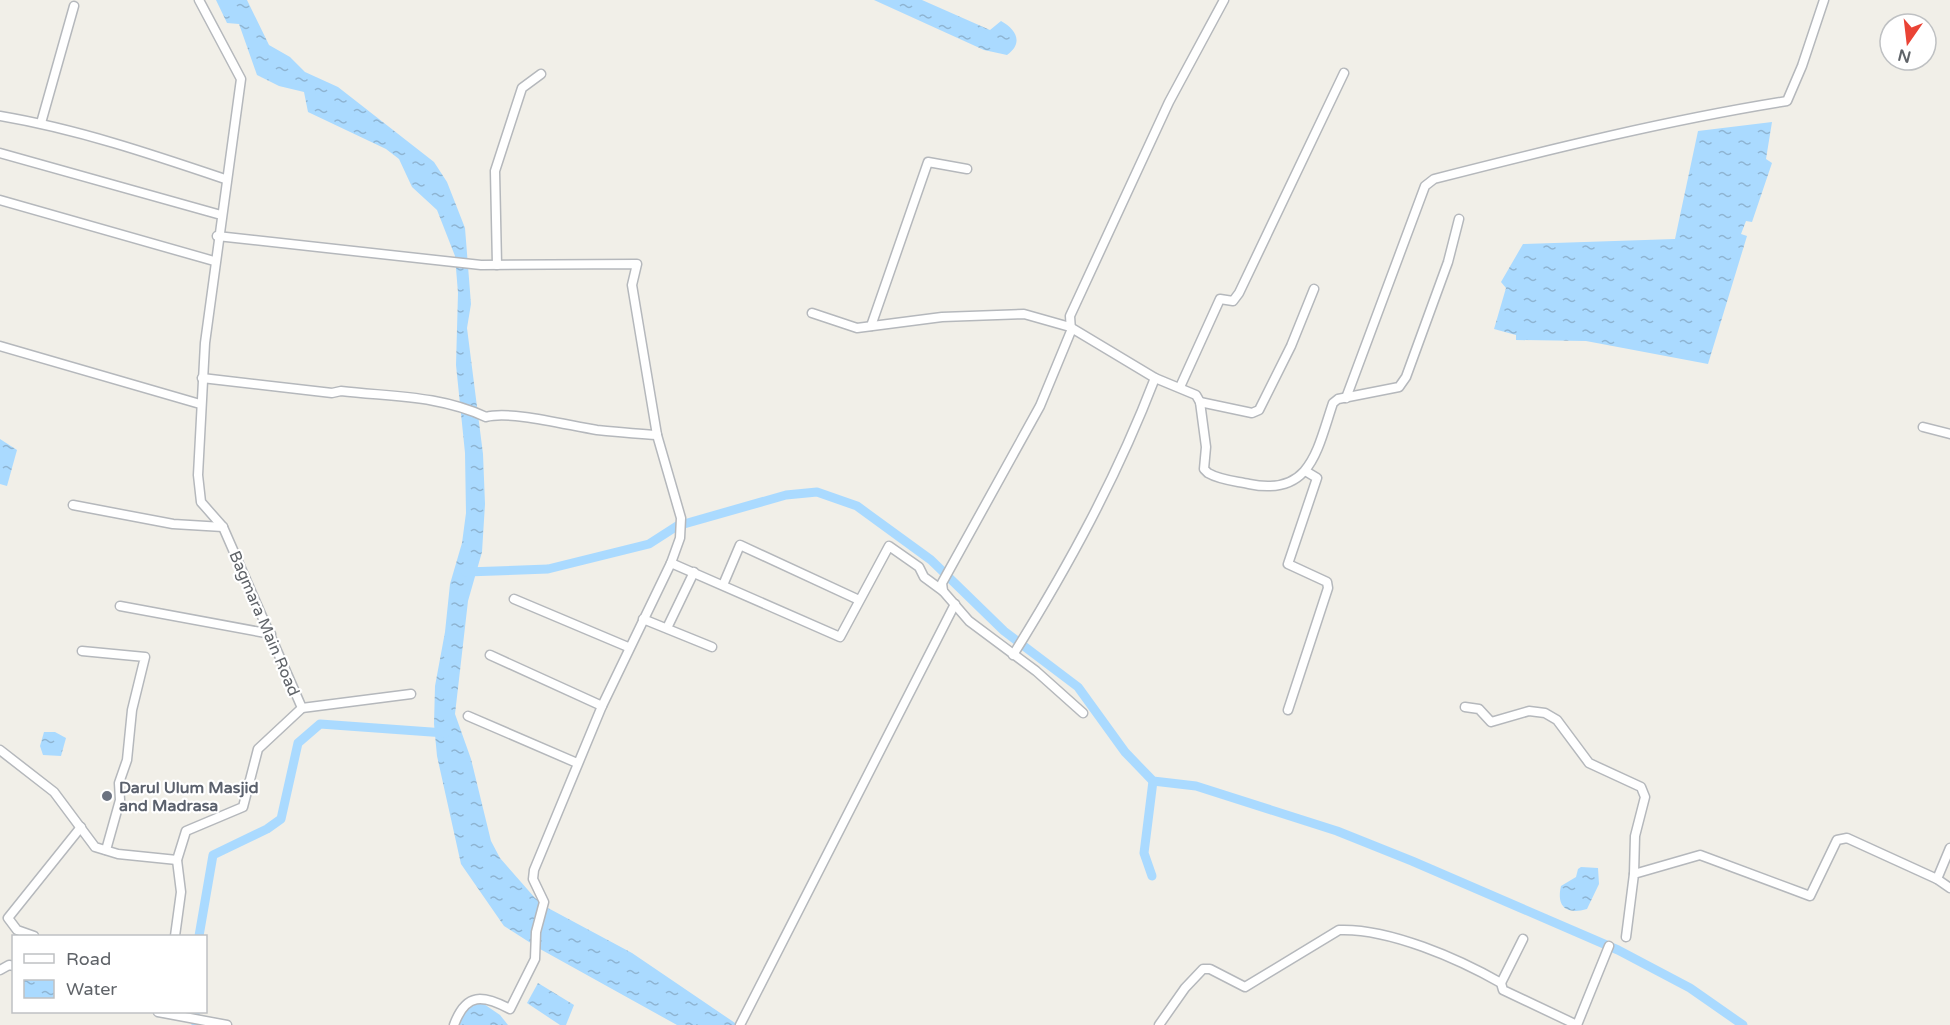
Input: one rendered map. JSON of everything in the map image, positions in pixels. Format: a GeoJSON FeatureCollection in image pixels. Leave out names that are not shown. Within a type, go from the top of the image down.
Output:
{"type":"FeatureCollection","features":[{"type":"Feature","properties":{"kind":"street","name":"Bagmara Main Road"},"geometry":{"type":"LineString","coordinates":[[175,935],[180,915],[181,892],[177,860],[186,831],[243,807],[258,749],[302,708],[223,527],[201,502],[198,475],[202,378],[217,236],[241,79],[199,0]]}},
{"type":"Feature","properties":{"kind":"street"},"geometry":{"type":"LineString","coordinates":[[942,587],[952,564],[1040,406],[1071,331],[1070,316],[1169,102],[1224,0]]}},
{"type":"Feature","properties":{"kind":"street"},"geometry":{"type":"LineString","coordinates":[[1346,398],[1425,186],[1434,179],[1619,134],[1728,110],[1787,101],[1802,66],[1824,0]]}},
{"type":"Feature","properties":{"kind":"street"},"geometry":{"type":"LineString","coordinates":[[41,123],[74,6]]}},
{"type":"Feature","properties":{"kind":"street"},"geometry":{"type":"LineString","coordinates":[[1180,387],[1220,299],[1233,301],[1239,293],[1344,73]]}},
{"type":"Feature","properties":{"kind":"street"},"geometry":{"type":"LineString","coordinates":[[497,265],[495,171],[522,88],[541,74]]}},
{"type":"Feature","properties":{"kind":"street"},"geometry":{"type":"LineString","coordinates":[[0,116],[41,123],[132,147],[225,179]]}},
{"type":"Feature","properties":{"kind":"street"},"geometry":{"type":"LineString","coordinates":[[0,153],[221,215]]}},
{"type":"Feature","properties":{"kind":"street"},"geometry":{"type":"LineString","coordinates":[[871,326],[928,162],[967,169]]}},
{"type":"Feature","properties":{"kind":"street"},"geometry":{"type":"LineString","coordinates":[[0,200],[214,261]]}},
{"type":"Feature","properties":{"kind":"street"},"geometry":{"type":"LineString","coordinates":[[812,314],[857,328],[942,317],[1024,314],[1070,327],[1155,378],[1196,395],[1200,402],[1206,447],[1203,464],[1208,473],[1270,488],[1289,483],[1307,472],[1315,456],[1333,403],[1399,387],[1406,377],[1448,262],[1459,219]]}},
{"type":"Feature","properties":{"kind":"street"},"geometry":{"type":"LineString","coordinates":[[217,236],[481,265],[637,264],[632,285],[657,435],[681,518],[680,538],[671,563],[628,647],[602,706],[534,870],[533,879],[543,902],[536,932],[535,959],[510,1009],[493,1000],[475,999],[465,1004],[454,1025]]}},
{"type":"Feature","properties":{"kind":"street"},"geometry":{"type":"LineString","coordinates":[[1200,402],[1252,413],[1259,410],[1291,346],[1314,289]]}},
{"type":"Feature","properties":{"kind":"street"},"geometry":{"type":"LineString","coordinates":[[0,346],[200,404]]}},
{"type":"Feature","properties":{"kind":"street"},"geometry":{"type":"LineString","coordinates":[[202,378],[332,393],[341,391],[396,398],[430,398],[460,405],[486,417],[529,419],[599,430],[657,435]]}},
{"type":"Feature","properties":{"kind":"street"},"geometry":{"type":"LineString","coordinates":[[1013,656],[1097,512],[1134,433],[1155,378]]}},
{"type":"Feature","properties":{"kind":"street"},"geometry":{"type":"LineString","coordinates":[[1923,427],[1950,435]]}},
{"type":"Feature","properties":{"kind":"street"},"geometry":{"type":"LineString","coordinates":[[1288,710],[1328,588],[1327,582],[1288,564],[1317,478],[1307,472]]}},
{"type":"Feature","properties":{"kind":"street"},"geometry":{"type":"LineString","coordinates":[[73,505],[173,524],[223,527]]}},
{"type":"Feature","properties":{"kind":"street"},"geometry":{"type":"LineString","coordinates":[[723,585],[740,544],[859,600]]}},
{"type":"Feature","properties":{"kind":"street"},"geometry":{"type":"LineString","coordinates":[[671,563],[840,636],[889,546],[919,567],[924,577],[942,587],[969,621],[1036,671],[1083,713]]}},
{"type":"Feature","properties":{"kind":"street"},"geometry":{"type":"LineString","coordinates":[[668,628],[694,572]]}},
{"type":"Feature","properties":{"kind":"street"},"geometry":{"type":"LineString","coordinates":[[514,599],[628,647]]}},
{"type":"Feature","properties":{"kind":"street"},"geometry":{"type":"LineString","coordinates":[[741,1022],[955,604]]}},
{"type":"Feature","properties":{"kind":"street"},"geometry":{"type":"LineString","coordinates":[[120,606],[271,634]]}},
{"type":"Feature","properties":{"kind":"street"},"geometry":{"type":"LineString","coordinates":[[643,619],[712,647]]}},
{"type":"Feature","properties":{"kind":"street"},"geometry":{"type":"LineString","coordinates":[[81,651],[145,657],[132,710],[128,760],[119,783],[120,800],[106,850]]}},
{"type":"Feature","properties":{"kind":"street"},"geometry":{"type":"LineString","coordinates":[[490,655],[602,706]]}},
{"type":"Feature","properties":{"kind":"street"},"geometry":{"type":"LineString","coordinates":[[302,708],[411,694]]}},
{"type":"Feature","properties":{"kind":"street"},"geometry":{"type":"LineString","coordinates":[[1465,707],[1479,709],[1491,722],[1529,711],[1545,713],[1557,720],[1589,763],[1641,787],[1645,797],[1635,836],[1634,874],[1626,937]]}},
{"type":"Feature","properties":{"kind":"street"},"geometry":{"type":"LineString","coordinates":[[468,716],[578,764]]}},
{"type":"Feature","properties":{"kind":"street"},"geometry":{"type":"LineString","coordinates":[[0,750],[54,792],[95,847],[177,860]]}},
{"type":"Feature","properties":{"kind":"street"},"geometry":{"type":"LineString","coordinates":[[31,935],[17,930],[8,918],[81,826]]}},
{"type":"Feature","properties":{"kind":"street"},"geometry":{"type":"LineString","coordinates":[[1634,874],[1700,855],[1810,896],[1840,837],[1847,838],[1937,879],[1950,888]]}},
{"type":"Feature","properties":{"kind":"street"},"geometry":{"type":"LineString","coordinates":[[1937,879],[1950,848]]}},
{"type":"Feature","properties":{"kind":"street"},"geometry":{"type":"LineString","coordinates":[[1159,1025],[1185,988],[1203,969],[1210,969],[1245,987],[1340,930],[1378,935],[1421,947],[1501,983]]}},
{"type":"Feature","properties":{"kind":"street"},"geometry":{"type":"LineString","coordinates":[[1523,939],[1501,983],[1503,990],[1577,1025],[1609,946]]}},
{"type":"Feature","properties":{"kind":"street"},"geometry":{"type":"LineString","coordinates":[[170,1025],[170,1013],[227,1025]]}},
{"type":"Feature","properties":{"kind":"water"},"geometry":{"type":"Polygon","coordinates":[[[216,0],[247,0],[269,45],[290,57],[305,72],[338,87],[434,162],[447,182],[465,228],[471,304],[467,328],[483,454],[485,504],[482,552],[468,601],[455,714],[471,759],[491,841],[500,858],[535,898],[548,908],[632,953],[738,1025],[677,1025],[540,949],[504,926],[461,864],[437,756],[434,724],[435,686],[445,632],[450,584],[462,543],[466,513],[465,453],[456,365],[458,293],[455,256],[437,210],[412,187],[399,159],[386,149],[308,112],[304,92],[279,86],[257,75],[239,24],[227,23],[216,0]]]}},
{"type":"Feature","properties":{"kind":"water"},"geometry":{"type":"Polygon","coordinates":[[[874,0],[922,0],[990,30],[1001,21],[1011,28],[1017,41],[1007,55],[984,50],[874,0]]]}},
{"type":"Feature","properties":{"kind":"water"},"geometry":{"type":"Polygon","coordinates":[[[1772,122],[1766,159],[1772,163],[1752,222],[1746,221],[1741,234],[1747,236],[1708,364],[1586,341],[1516,340],[1516,335],[1494,329],[1506,288],[1501,282],[1523,244],[1675,239],[1698,131],[1772,122]]]}},
{"type":"Feature","properties":{"kind":"water"},"geometry":{"type":"Polygon","coordinates":[[[0,439],[17,450],[7,486],[0,484],[0,439]]]}},
{"type":"Feature","properties":{"kind":"water"},"geometry":{"type":"Polygon","coordinates":[[[44,732],[55,732],[66,738],[61,756],[43,755],[40,746],[44,732]]]}},
{"type":"Feature","properties":{"kind":"water"},"geometry":{"type":"Polygon","coordinates":[[[1581,867],[1598,868],[1599,884],[1587,909],[1569,910],[1565,908],[1560,899],[1561,886],[1576,877],[1581,867]]]}},
{"type":"Feature","properties":{"kind":"water"},"geometry":{"type":"Polygon","coordinates":[[[538,983],[574,1005],[566,1025],[560,1025],[527,1003],[538,983]]]}},
{"type":"Feature","properties":{"kind":"water"},"geometry":{"type":"Polygon","coordinates":[[[481,1002],[500,1015],[508,1025],[457,1025],[466,1007],[481,1002]]]}},
{"type":"Feature","properties":{"kind":"waterway"},"geometry":{"type":"LineString","coordinates":[[466,572],[548,569],[649,544],[677,526],[786,495],[817,492],[857,506],[931,560],[1004,631],[1078,687],[1125,752],[1153,781],[1196,786],[1337,831],[1412,861],[1618,950],[1690,988],[1743,1025]]}},
{"type":"Feature","properties":{"kind":"waterway"},"geometry":{"type":"LineString","coordinates":[[199,935],[213,855],[267,829],[281,819],[298,743],[320,724],[445,733]]}},
{"type":"Feature","properties":{"kind":"waterway"},"geometry":{"type":"LineString","coordinates":[[1152,876],[1144,853],[1153,781]]}},
{"type":"Feature","properties":{"kind":"waterway"},"geometry":{"type":"LineString","coordinates":[[195,1013],[196,1025]]}},
{"type":"Feature","properties":{"kind":"place","name":"Darul Ulum Masjid and Madrasa"},"geometry":{"type":"Point","coordinates":[107,796]}}]}
